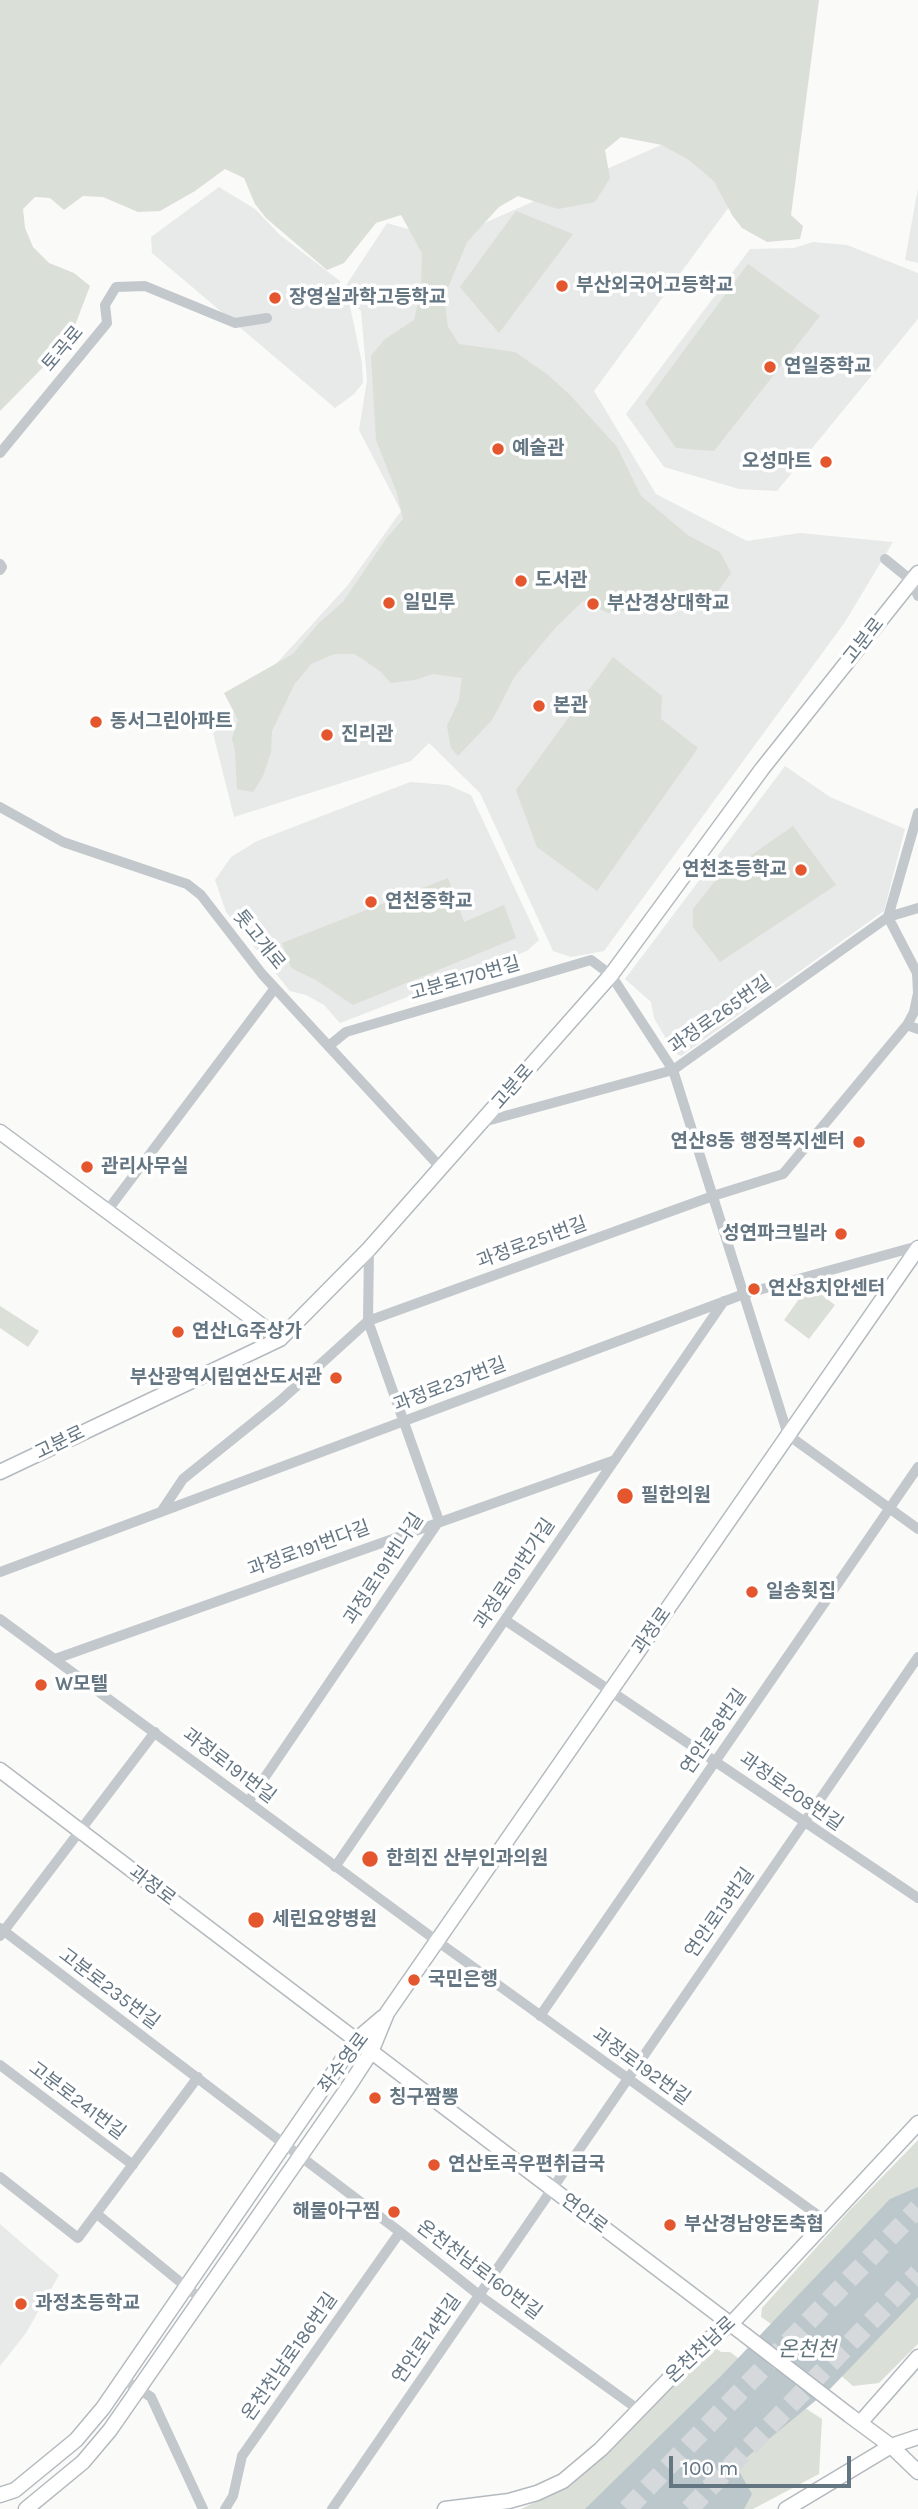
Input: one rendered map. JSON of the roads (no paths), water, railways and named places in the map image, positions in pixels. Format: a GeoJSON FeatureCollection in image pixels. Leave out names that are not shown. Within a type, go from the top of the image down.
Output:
{"type":"FeatureCollection","features":[{"type":"Feature","properties":{"kind":"main road","name":"고분로"},"geometry":{"type":"LineString","coordinates":[[0,1472],[280,1339],[369,1249],[611,975],[762,769],[915,577]]}},
{"type":"Feature","properties":{"kind":"main road"},"geometry":{"type":"LineString","coordinates":[[0,1132],[280,1339]]}},
{"type":"Feature","properties":{"kind":"main road","name":"과정로"},"geometry":{"type":"LineString","coordinates":[[387,2014],[918,1247]]}},
{"type":"Feature","properties":{"kind":"main road","name":"과정로"},"geometry":{"type":"LineString","coordinates":[[0,1770],[371,2052]]}},
{"type":"Feature","properties":{"kind":"main road","name":"좌수영로"},"geometry":{"type":"LineString","coordinates":[[0,2495],[15,2490],[76,2440],[103,2408],[356,2040],[387,2014]]}},
{"type":"Feature","properties":{"kind":"main road","name":"좌수영로"},"geometry":{"type":"LineString","coordinates":[[26,2509],[83,2462],[110,2430],[371,2052],[387,2014]]}},
{"type":"Feature","properties":{"kind":"main road","name":"연안로"},"geometry":{"type":"LineString","coordinates":[[371,2052],[855,2420]]}},
{"type":"Feature","properties":{"kind":"main road","name":"온천천남로"},"geometry":{"type":"LineString","coordinates":[[444,2509],[509,2501],[537,2493],[563,2481],[601,2449],[706,2341],[731,2324],[918,2123]]}},
{"type":"Feature","properties":{"kind":"main road"},"geometry":{"type":"LineString","coordinates":[[918,2357],[855,2420],[891,2446],[918,2472]]}},
{"type":"Feature","properties":{"kind":"main road"},"geometry":{"type":"LineString","coordinates":[[786,2509],[891,2446],[918,2437]]}},
{"type":"Feature","properties":{"kind":"street","name":"토곡로"},"geometry":{"type":"LineString","coordinates":[[0,453],[107,323],[105,305],[116,287],[145,286],[235,323],[267,318]]}},
{"type":"Feature","properties":{"kind":"street"},"geometry":{"type":"LineString","coordinates":[[885,559],[915,577],[918,596]]}},
{"type":"Feature","properties":{"kind":"street"},"geometry":{"type":"LineString","coordinates":[[0,564],[0,570]]}},
{"type":"Feature","properties":{"kind":"street","name":"톳고개로"},"geometry":{"type":"LineString","coordinates":[[0,807],[63,842],[187,884],[201,895],[262,974],[441,1168]]}},
{"type":"Feature","properties":{"kind":"street"},"geometry":{"type":"LineString","coordinates":[[912,1027],[918,993],[917,973],[888,917],[918,813]]}},
{"type":"Feature","properties":{"kind":"street","name":"과정로265번길"},"geometry":{"type":"LineString","coordinates":[[483,1122],[673,1070],[888,917],[918,908]]}},
{"type":"Feature","properties":{"kind":"street","name":"고분로170번길"},"geometry":{"type":"LineString","coordinates":[[330,1045],[346,1032],[591,960],[611,975]]}},
{"type":"Feature","properties":{"kind":"street"},"geometry":{"type":"LineString","coordinates":[[611,975],[673,1070],[788,1435],[918,1529]]}},
{"type":"Feature","properties":{"kind":"street"},"geometry":{"type":"LineString","coordinates":[[107,1211],[275,988]]}},
{"type":"Feature","properties":{"kind":"street","name":"과정로251번길"},"geometry":{"type":"LineString","coordinates":[[161,1512],[183,1479],[280,1401],[368,1321],[713,1196],[783,1174],[912,1027]]}},
{"type":"Feature","properties":{"kind":"street","name":"과정로237번길"},"geometry":{"type":"LineString","coordinates":[[0,1572],[724,1301],[918,1247]]}},
{"type":"Feature","properties":{"kind":"street","name":"과정로191번나길"},"geometry":{"type":"LineString","coordinates":[[248,1802],[439,1521],[368,1321],[369,1249]]}},
{"type":"Feature","properties":{"kind":"street","name":"과정로191번가길"},"geometry":{"type":"LineString","coordinates":[[335,1867],[724,1301]]}},
{"type":"Feature","properties":{"kind":"street","name":"과정로191번다길"},"geometry":{"type":"LineString","coordinates":[[55,1659],[615,1460]]}},
{"type":"Feature","properties":{"kind":"street","name":"연안로8번길"},"geometry":{"type":"LineString","coordinates":[[540,2016],[918,1467]]}},
{"type":"Feature","properties":{"kind":"street","name":"과정로191번길"},"geometry":{"type":"LineString","coordinates":[[0,1619],[437,1941]]}},
{"type":"Feature","properties":{"kind":"street","name":"과정로208번길"},"geometry":{"type":"LineString","coordinates":[[505,1620],[918,1898]]}},
{"type":"Feature","properties":{"kind":"street","name":"연안로13번길"},"geometry":{"type":"LineString","coordinates":[[551,2190],[918,1657]]}},
{"type":"Feature","properties":{"kind":"street"},"geometry":{"type":"LineString","coordinates":[[1,1932],[155,1732]]}},
{"type":"Feature","properties":{"kind":"street","name":"고분로235번길"},"geometry":{"type":"LineString","coordinates":[[1,1932],[299,2155]]}},
{"type":"Feature","properties":{"kind":"street","name":"과정로192번길"},"geometry":{"type":"LineString","coordinates":[[437,1941],[826,2221]]}},
{"type":"Feature","properties":{"kind":"street","name":"고분로241번길"},"geometry":{"type":"LineString","coordinates":[[0,2065],[133,2165]]}},
{"type":"Feature","properties":{"kind":"street"},"geometry":{"type":"LineString","coordinates":[[0,2177],[78,2238],[198,2077]]}},
{"type":"Feature","properties":{"kind":"street","name":"온천천남로160번길"},"geometry":{"type":"LineString","coordinates":[[299,2155],[479,2295],[639,2410]]}},
{"type":"Feature","properties":{"kind":"street","name":"연안로14번길"},"geometry":{"type":"LineString","coordinates":[[332,2509],[551,2190]]}},
{"type":"Feature","properties":{"kind":"street"},"geometry":{"type":"LineString","coordinates":[[97,2214],[201,2298]]}},
{"type":"Feature","properties":{"kind":"street","name":"온천천남로186번길"},"geometry":{"type":"LineString","coordinates":[[225,2509],[233,2496],[242,2456],[400,2232]]}},
{"type":"Feature","properties":{"kind":"street"},"geometry":{"type":"LineString","coordinates":[[122,2379],[151,2397],[204,2509]]}},
{"type":"Feature","properties":{"kind":"water","name":"온천천"},"geometry":{"type":"Polygon","coordinates":[[[918,2187],[918,2297],[831,2388],[736,2466],[752,2494],[744,2509],[585,2509],[721,2376],[890,2199],[918,2187]]]}},
{"type":"Feature","properties":{"kind":"tunnel"},"geometry":{"type":"LineString","coordinates":[[627,2509],[918,2208]]}},
{"type":"Feature","properties":{"kind":"tunnel"},"geometry":{"type":"LineString","coordinates":[[689,2509],[918,2273]]}},
{"type":"Feature","properties":{"kind":"place","name":"부산외국어고등학교"},"geometry":{"type":"Point","coordinates":[562,286]}},
{"type":"Feature","properties":{"kind":"place","name":"장영실과학고등학교"},"geometry":{"type":"Point","coordinates":[275,298]}},
{"type":"Feature","properties":{"kind":"place","name":"연일중학교"},"geometry":{"type":"Point","coordinates":[770,367]}},
{"type":"Feature","properties":{"kind":"place","name":"예술관"},"geometry":{"type":"Point","coordinates":[498,449]}},
{"type":"Feature","properties":{"kind":"place","name":"오성마트"},"geometry":{"type":"Point","coordinates":[826,462]}},
{"type":"Feature","properties":{"kind":"place","name":"도서관"},"geometry":{"type":"Point","coordinates":[521,581]}},
{"type":"Feature","properties":{"kind":"place","name":"일민루"},"geometry":{"type":"Point","coordinates":[389,603]}},
{"type":"Feature","properties":{"kind":"place","name":"부산경상대학교"},"geometry":{"type":"Point","coordinates":[593,604]}},
{"type":"Feature","properties":{"kind":"place","name":"본관"},"geometry":{"type":"Point","coordinates":[539,706]}},
{"type":"Feature","properties":{"kind":"place","name":"동서그린아파트"},"geometry":{"type":"Point","coordinates":[96,722]}},
{"type":"Feature","properties":{"kind":"place","name":"진리관"},"geometry":{"type":"Point","coordinates":[327,735]}},
{"type":"Feature","properties":{"kind":"place","name":"연천초등학교"},"geometry":{"type":"Point","coordinates":[801,870]}},
{"type":"Feature","properties":{"kind":"place","name":"연천중학교"},"geometry":{"type":"Point","coordinates":[371,902]}},
{"type":"Feature","properties":{"kind":"place","name":"연산8동 행정복지센터"},"geometry":{"type":"Point","coordinates":[859,1142]}},
{"type":"Feature","properties":{"kind":"place","name":"관리사무실"},"geometry":{"type":"Point","coordinates":[87,1167]}},
{"type":"Feature","properties":{"kind":"place","name":"성연파크빌라"},"geometry":{"type":"Point","coordinates":[841,1234]}},
{"type":"Feature","properties":{"kind":"place","name":"연산8치안센터"},"geometry":{"type":"Point","coordinates":[754,1289]}},
{"type":"Feature","properties":{"kind":"place","name":"연산LG주상가"},"geometry":{"type":"Point","coordinates":[178,1332]}},
{"type":"Feature","properties":{"kind":"place","name":"부산광역시립연산도서관"},"geometry":{"type":"Point","coordinates":[336,1378]}},
{"type":"Feature","properties":{"kind":"place","name":"필한의원"},"geometry":{"type":"Point","coordinates":[625,1496]}},
{"type":"Feature","properties":{"kind":"place","name":"일송횟집"},"geometry":{"type":"Point","coordinates":[752,1592]}},
{"type":"Feature","properties":{"kind":"place","name":"W모텔"},"geometry":{"type":"Point","coordinates":[41,1685]}},
{"type":"Feature","properties":{"kind":"place","name":"한희진 산부인과의원"},"geometry":{"type":"Point","coordinates":[370,1859]}},
{"type":"Feature","properties":{"kind":"place","name":"세린요양병원"},"geometry":{"type":"Point","coordinates":[256,1920]}},
{"type":"Feature","properties":{"kind":"place","name":"국민은행"},"geometry":{"type":"Point","coordinates":[414,1980]}},
{"type":"Feature","properties":{"kind":"place","name":"칭구짬뽕"},"geometry":{"type":"Point","coordinates":[375,2098]}},
{"type":"Feature","properties":{"kind":"place","name":"연산토곡우편취급국"},"geometry":{"type":"Point","coordinates":[434,2165]}},
{"type":"Feature","properties":{"kind":"place","name":"해물아구찜"},"geometry":{"type":"Point","coordinates":[394,2212]}},
{"type":"Feature","properties":{"kind":"place","name":"부산경남양돈축협"},"geometry":{"type":"Point","coordinates":[670,2225]}},
{"type":"Feature","properties":{"kind":"place","name":"과정초등학교"},"geometry":{"type":"Point","coordinates":[21,2304]}}]}
